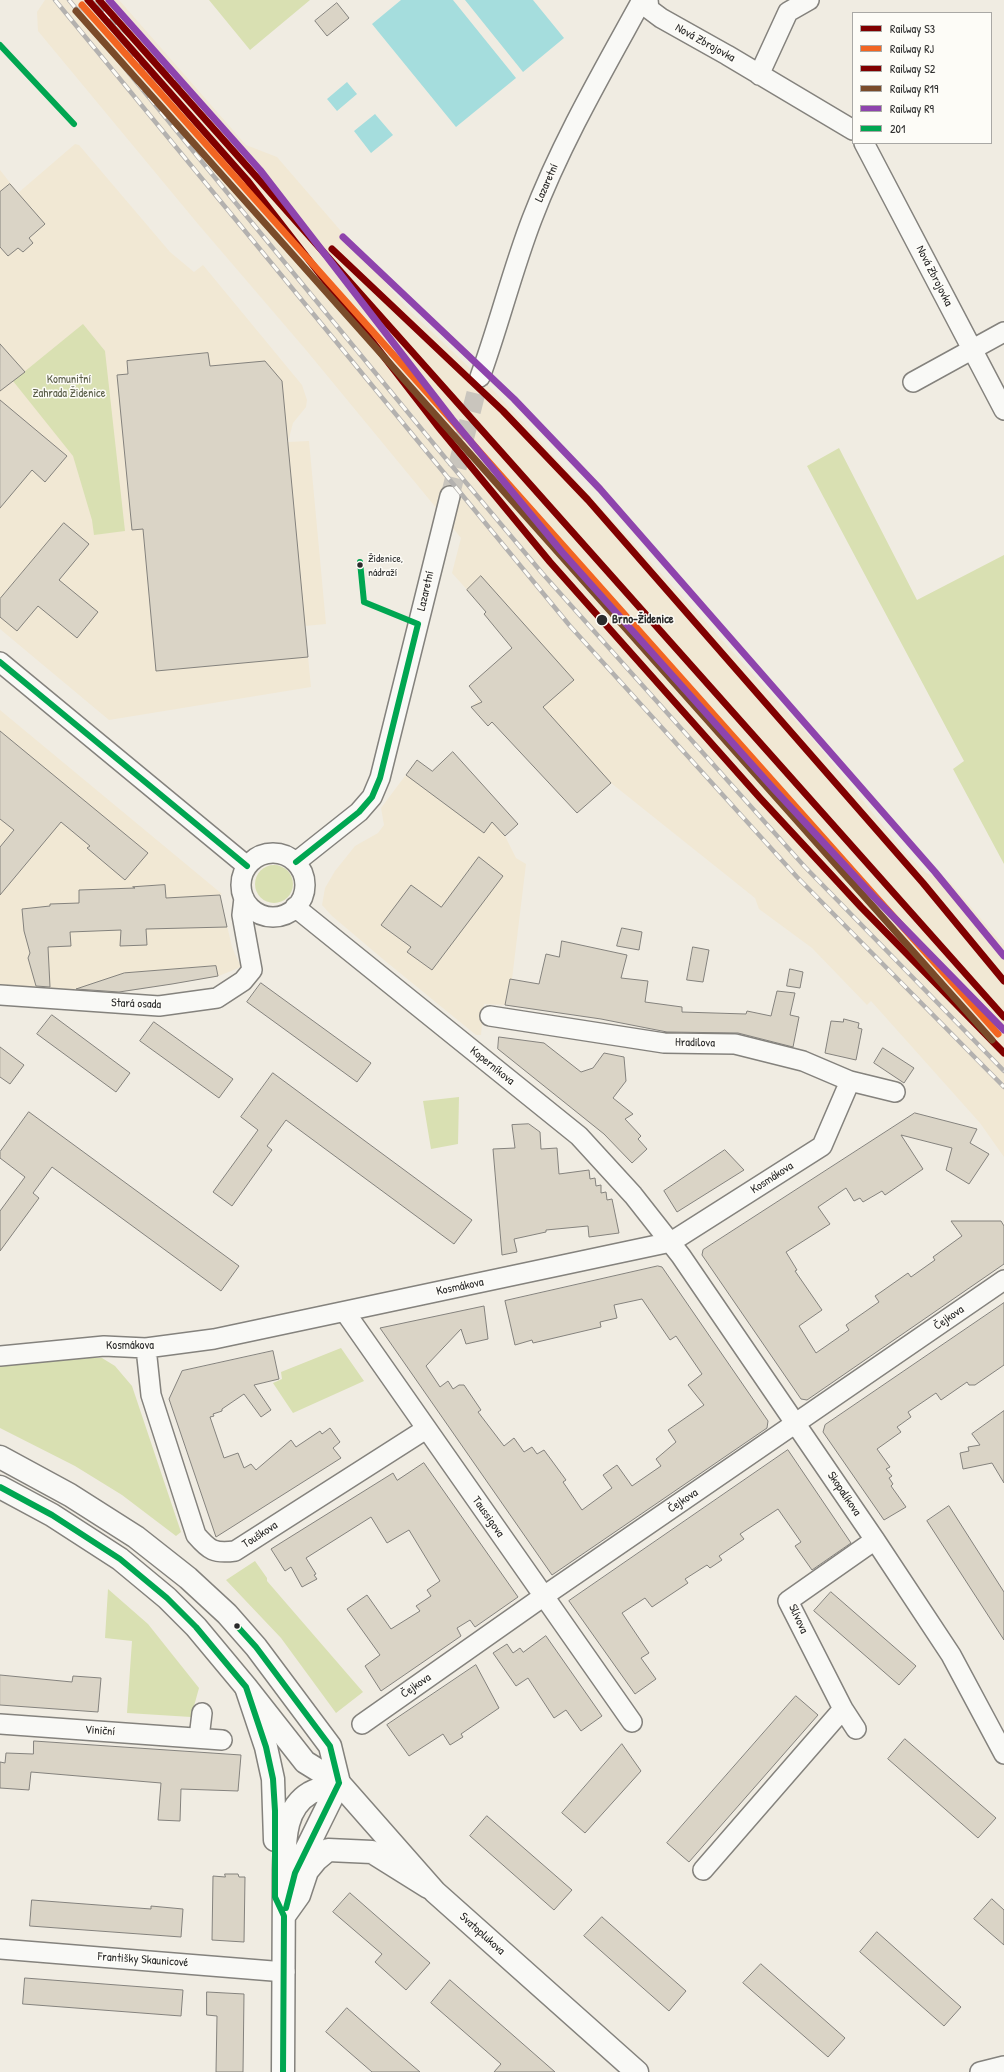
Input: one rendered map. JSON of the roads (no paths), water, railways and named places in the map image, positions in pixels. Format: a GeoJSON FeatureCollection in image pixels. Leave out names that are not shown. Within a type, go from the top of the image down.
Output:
{"type":"FeatureCollection","features":[{"type":"Feature","properties":{"kind":"main road","name":"Svatoplukova"},"geometry":{"type":"LineString","coordinates":[[0,1457],[70,1495],[136,1537],[188,1578],[222,1609],[256,1647],[330,1746],[340,1783]]}},
{"type":"Feature","properties":{"kind":"main road","name":"Svatoplukova"},"geometry":{"type":"LineString","coordinates":[[0,1487],[52,1515],[120,1559],[168,1598],[196,1627],[246,1687],[305,1762],[340,1783],[435,1892],[637,2072]]}},
{"type":"Feature","properties":{"kind":"main road"},"geometry":{"type":"LineString","coordinates":[[246,1687],[266,1747],[273,1779],[275,1811],[275,1898],[284,1916]]}},
{"type":"Feature","properties":{"kind":"main road"},"geometry":{"type":"LineString","coordinates":[[283,2072],[285,1837],[289,1817],[300,1801],[311,1792],[340,1783]]}},
{"type":"Feature","properties":{"kind":"main road"},"geometry":{"type":"LineString","coordinates":[[284,1916],[295,1872],[340,1783]]}},
{"type":"Feature","properties":{"kind":"main road"},"geometry":{"type":"LineString","coordinates":[[284,1916],[299,1895],[308,1871],[316,1860],[328,1850],[372,1852],[435,1892]]}},
{"type":"Feature","properties":{"kind":"street","name":"Lazaretní"},"geometry":{"type":"LineString","coordinates":[[480,377],[531,220],[560,154],[642,0]]}},
{"type":"Feature","properties":{"kind":"street","name":"Nová Zbrojovka"},"geometry":{"type":"LineString","coordinates":[[648,0],[649,9],[661,18],[852,129]]}},
{"type":"Feature","properties":{"kind":"street"},"geometry":{"type":"LineString","coordinates":[[759,75],[788,12],[809,0]]}},
{"type":"Feature","properties":{"kind":"street","name":"Nová Zbrojovka"},"geometry":{"type":"LineString","coordinates":[[865,144],[1004,410]]}},
{"type":"Feature","properties":{"kind":"street"},"geometry":{"type":"LineString","coordinates":[[913,382],[1004,332]]}},
{"type":"Feature","properties":{"kind":"street","name":"Lazaretní"},"geometry":{"type":"LineString","coordinates":[[296,862],[358,812],[372,796],[380,778],[450,496]]}},
{"type":"Feature","properties":{"kind":"street"},"geometry":{"type":"LineString","coordinates":[[0,662],[247,866]]}},
{"type":"Feature","properties":{"kind":"street"},"geometry":{"type":"LineString","coordinates":[[246,938],[256,923],[269,917],[288,913],[295,907],[303,894],[305,880],[302,870],[296,862],[287,856],[276,853],[265,854],[255,858],[247,866],[241,887],[244,898],[254,910],[269,917]]}},
{"type":"Feature","properties":{"kind":"street","name":"Stará osada"},"geometry":{"type":"LineString","coordinates":[[0,996],[159,1006],[217,998],[243,981],[252,970],[242,915],[244,898]]}},
{"type":"Feature","properties":{"kind":"street","name":"Koperníkova"},"geometry":{"type":"LineString","coordinates":[[295,907],[579,1136],[633,1195],[671,1242]]}},
{"type":"Feature","properties":{"kind":"street","name":"Hradilova"},"geometry":{"type":"LineString","coordinates":[[490,1016],[664,1043],[735,1044],[803,1061],[850,1081],[895,1092]]}},
{"type":"Feature","properties":{"kind":"street","name":"Kosmákova"},"geometry":{"type":"LineString","coordinates":[[0,1356],[104,1346],[146,1348],[214,1339],[671,1242],[822,1146],[850,1081]]}},
{"type":"Feature","properties":{"kind":"street","name":"Skopalíkova"},"geometry":{"type":"LineString","coordinates":[[671,1242],[875,1540],[950,1655],[1004,1754]]}},
{"type":"Feature","properties":{"kind":"street","name":"Čejkova"},"geometry":{"type":"LineString","coordinates":[[362,1724],[544,1596],[1004,1280]]}},
{"type":"Feature","properties":{"kind":"street","name":"Taussigova"},"geometry":{"type":"LineString","coordinates":[[345,1312],[632,1722]]}},
{"type":"Feature","properties":{"kind":"street","name":"Touškova"},"geometry":{"type":"LineString","coordinates":[[146,1348],[151,1395],[196,1535],[207,1548],[221,1553],[235,1551],[426,1428]]}},
{"type":"Feature","properties":{"kind":"street","name":"Slívova"},"geometry":{"type":"LineString","coordinates":[[856,1729],[843,1709],[788,1601],[875,1540]]}},
{"type":"Feature","properties":{"kind":"street"},"geometry":{"type":"LineString","coordinates":[[703,1870],[843,1709]]}},
{"type":"Feature","properties":{"kind":"street"},"geometry":{"type":"LineString","coordinates":[[199,1738],[202,1713]]}},
{"type":"Feature","properties":{"kind":"street","name":"Viniční"},"geometry":{"type":"LineString","coordinates":[[0,1724],[222,1740]]}},
{"type":"Feature","properties":{"kind":"street","name":"Františky Skaunicové"},"geometry":{"type":"LineString","coordinates":[[0,1949],[285,1972]]}},
{"type":"Feature","properties":{"kind":"street"},"geometry":{"type":"LineString","coordinates":[[980,2072],[1004,2066]]}},
{"type":"Feature","properties":{"kind":"water"},"geometry":{"type":"Polygon","coordinates":[[[401,0],[453,0],[516,78],[456,127],[372,24],[401,0]]]}},
{"type":"Feature","properties":{"kind":"water"},"geometry":{"type":"Polygon","coordinates":[[[465,0],[533,0],[564,38],[523,72],[465,0]]]}},
{"type":"Feature","properties":{"kind":"water"},"geometry":{"type":"Polygon","coordinates":[[[347,82],[357,94],[337,111],[327,99],[347,82]]]}},
{"type":"Feature","properties":{"kind":"water"},"geometry":{"type":"Polygon","coordinates":[[[375,114],[393,135],[371,153],[354,131],[375,114]]]}},
{"type":"Feature","properties":{"kind":"tunnel"},"geometry":{"type":"LineString","coordinates":[[450,496],[480,377]]}},
{"type":"Feature","properties":{"kind":"railway"},"geometry":{"type":"LineString","coordinates":[[55,0],[570,626],[797,877],[1004,1087]]}},
{"type":"Feature","properties":{"kind":"railway"},"geometry":{"type":"LineString","coordinates":[[69,0],[447,460],[542,573],[805,867],[1004,1071]]}},
{"type":"Feature","properties":{"kind":"railway"},"geometry":{"type":"LineString","coordinates":[[90,0],[140,45],[180,85]]}},
{"type":"Feature","properties":{"kind":"railway"},"geometry":{"type":"LineString","coordinates":[[81,7],[171,94]]}},
{"type":"Feature","properties":{"kind":"rail line","name":"S3"},"geometry":{"type":"LineString","coordinates":[[88,0],[247,180],[440,429],[550,562],[760,798],[861,907],[1004,1053]]}},
{"type":"Feature","properties":{"kind":"rail line","name":"S2"},"geometry":{"type":"LineString","coordinates":[[99,0],[1004,1017]]}},
{"type":"Feature","properties":{"kind":"rail line","name":"R9"},"geometry":{"type":"LineString","coordinates":[[109,0],[260,170],[452,419],[562,552],[772,787],[873,896],[1004,1030]]}},
{"type":"Feature","properties":{"kind":"rail line","name":"RJ"},"geometry":{"type":"LineString","coordinates":[[82,5],[998,1034]]}},
{"type":"Feature","properties":{"kind":"rail line","name":"R19"},"geometry":{"type":"LineString","coordinates":[[76,11],[992,1040]]}},
{"type":"Feature","properties":{"kind":"rail line","name":"R9"},"geometry":{"type":"LineString","coordinates":[[343,237],[514,399],[600,489],[935,872],[1004,956]]}},
{"type":"Feature","properties":{"kind":"rail line","name":"S3"},"geometry":{"type":"LineString","coordinates":[[332,249],[503,411],[588,500],[923,883],[1004,981]]}},
{"type":"Feature","properties":{"kind":"place","name":"Židenice, nádraží"},"geometry":{"type":"Point","coordinates":[360,565]}},
{"type":"Feature","properties":{"kind":"place","name":"Brno-Židenice"},"geometry":{"type":"Point","coordinates":[602,620]}},
{"type":"Feature","properties":{"kind":"park label","name":"Komunitní Zahrada Židenice"},"geometry":{"type":"Point","coordinates":[69,387]}}]}
